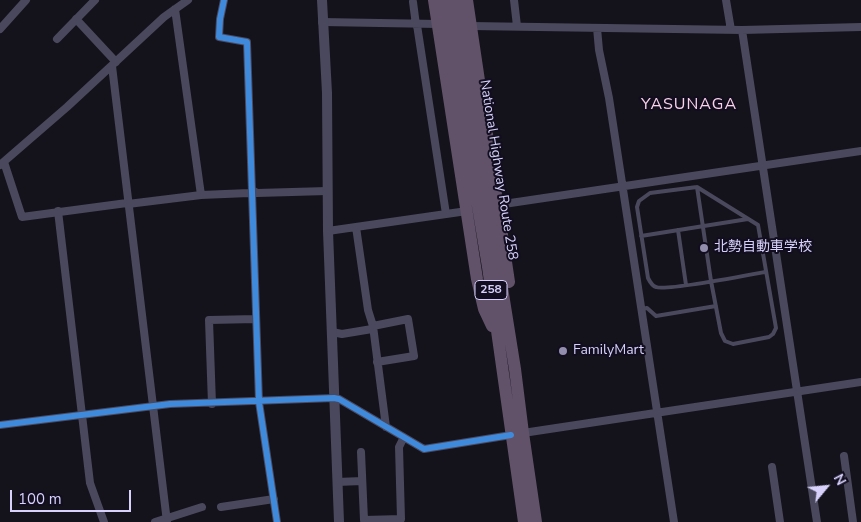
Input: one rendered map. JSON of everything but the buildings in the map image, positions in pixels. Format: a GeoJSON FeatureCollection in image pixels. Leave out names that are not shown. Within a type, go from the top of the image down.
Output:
{"type":"FeatureCollection","features":[{"type":"Feature","properties":{"kind":"highway"},"geometry":{"type":"LineString","coordinates":[[434,0],[477,279],[484,309],[497,335]]}},
{"type":"Feature","properties":{"kind":"highway","name":"National Highway Route 258"},"geometry":{"type":"LineString","coordinates":[[444,0],[459,58],[516,369],[517,434],[524,522]]}},
{"type":"Feature","properties":{"kind":"highway","name":"National Highway Route 258"},"geometry":{"type":"LineString","coordinates":[[456,0],[459,58],[497,335],[536,522]]}},
{"type":"Feature","properties":{"kind":"highway"},"geometry":{"type":"LineString","coordinates":[[467,0],[517,334],[516,369]]}},
{"type":"Feature","properties":{"kind":"street"},"geometry":{"type":"LineString","coordinates":[[0,29],[26,0]]}},
{"type":"Feature","properties":{"kind":"street"},"geometry":{"type":"LineString","coordinates":[[57,39],[95,0]]}},
{"type":"Feature","properties":{"kind":"street"},"geometry":{"type":"LineString","coordinates":[[188,0],[164,17],[2,163],[22,217],[58,211],[201,195],[327,191]]}},
{"type":"Feature","properties":{"kind":"street"},"geometry":{"type":"LineString","coordinates":[[224,0],[219,37],[247,42],[259,402],[277,522]]}},
{"type":"Feature","properties":{"kind":"street"},"geometry":{"type":"LineString","coordinates":[[322,0],[326,93],[328,231],[339,522]]}},
{"type":"Feature","properties":{"kind":"street"},"geometry":{"type":"LineString","coordinates":[[514,0],[517,26]]}},
{"type":"Feature","properties":{"kind":"street"},"geometry":{"type":"LineString","coordinates":[[726,0],[731,30]]}},
{"type":"Feature","properties":{"kind":"street"},"geometry":{"type":"LineString","coordinates":[[413,2],[446,214]]}},
{"type":"Feature","properties":{"kind":"street"},"geometry":{"type":"LineString","coordinates":[[175,9],[201,195]]}},
{"type":"Feature","properties":{"kind":"street"},"geometry":{"type":"LineString","coordinates":[[76,19],[114,64],[128,203],[166,520]]}},
{"type":"Feature","properties":{"kind":"street"},"geometry":{"type":"LineString","coordinates":[[322,22],[438,24]]}},
{"type":"Feature","properties":{"kind":"street"},"geometry":{"type":"LineString","coordinates":[[470,26],[731,30],[861,27]]}},
{"type":"Feature","properties":{"kind":"street"},"geometry":{"type":"LineString","coordinates":[[597,28],[674,522]]}},
{"type":"Feature","properties":{"kind":"street"},"geometry":{"type":"LineString","coordinates":[[742,30],[817,522]]}},
{"type":"Feature","properties":{"kind":"street"},"geometry":{"type":"LineString","coordinates":[[497,205],[861,151]]}},
{"type":"Feature","properties":{"kind":"street"},"geometry":{"type":"LineString","coordinates":[[58,211],[90,483],[104,522]]}},
{"type":"Feature","properties":{"kind":"street"},"geometry":{"type":"LineString","coordinates":[[328,231],[468,211]]}},
{"type":"Feature","properties":{"kind":"street"},"geometry":{"type":"LineString","coordinates":[[356,228],[386,427]]}},
{"type":"Feature","properties":{"kind":"street"},"geometry":{"type":"LineString","coordinates":[[212,404],[209,320],[256,319]]}},
{"type":"Feature","properties":{"kind":"street"},"geometry":{"type":"LineString","coordinates":[[332,332],[342,334],[408,319],[414,356],[377,362]]}},
{"type":"Feature","properties":{"kind":"street"},"geometry":{"type":"LineString","coordinates":[[0,425],[152,408],[170,404],[212,404],[334,398],[339,399],[424,449],[861,382]]}},
{"type":"Feature","properties":{"kind":"street"},"geometry":{"type":"LineString","coordinates":[[361,452],[364,520],[401,519],[398,447],[404,437]]}},
{"type":"Feature","properties":{"kind":"street"},"geometry":{"type":"LineString","coordinates":[[844,456],[853,522]]}},
{"type":"Feature","properties":{"kind":"street"},"geometry":{"type":"LineString","coordinates":[[772,467],[780,522]]}},
{"type":"Feature","properties":{"kind":"street"},"geometry":{"type":"LineString","coordinates":[[337,482],[362,481]]}},
{"type":"Feature","properties":{"kind":"street"},"geometry":{"type":"LineString","coordinates":[[221,507],[274,499]]}},
{"type":"Feature","properties":{"kind":"street"},"geometry":{"type":"LineString","coordinates":[[155,522],[202,507]]}},
{"type":"Feature","properties":{"kind":"lane"},"geometry":{"type":"LineString","coordinates":[[697,187],[710,281],[721,333],[725,341],[733,344],[769,337],[776,328],[758,225],[697,187],[650,193],[639,201],[637,206],[641,236],[648,278],[651,284],[663,288],[686,285],[710,281],[765,272]]}},
{"type":"Feature","properties":{"kind":"lane"},"geometry":{"type":"LineString","coordinates":[[641,236],[749,219]]}},
{"type":"Feature","properties":{"kind":"lane"},"geometry":{"type":"LineString","coordinates":[[678,230],[686,285]]}},
{"type":"Feature","properties":{"kind":"lane"},"geometry":{"type":"LineString","coordinates":[[641,309],[647,308],[656,316],[716,306]]}},
{"type":"Feature","properties":{"kind":"cycle path"},"geometry":{"type":"LineString","coordinates":[[224,0],[219,37],[247,42],[259,402],[277,522]]}},
{"type":"Feature","properties":{"kind":"cycle path"},"geometry":{"type":"LineString","coordinates":[[0,425],[170,404],[334,398],[339,399],[424,449],[511,435]]}},
{"type":"Feature","properties":{"kind":"place","name":"北勢自動車学校"},"geometry":{"type":"Point","coordinates":[704,248]}},
{"type":"Feature","properties":{"kind":"place","name":"FamilyMart"},"geometry":{"type":"Point","coordinates":[563,351]}},
{"type":"Feature","properties":{"kind":"district","name":"YASUNAGA"},"geometry":{"type":"Point","coordinates":[689,105]}}]}
